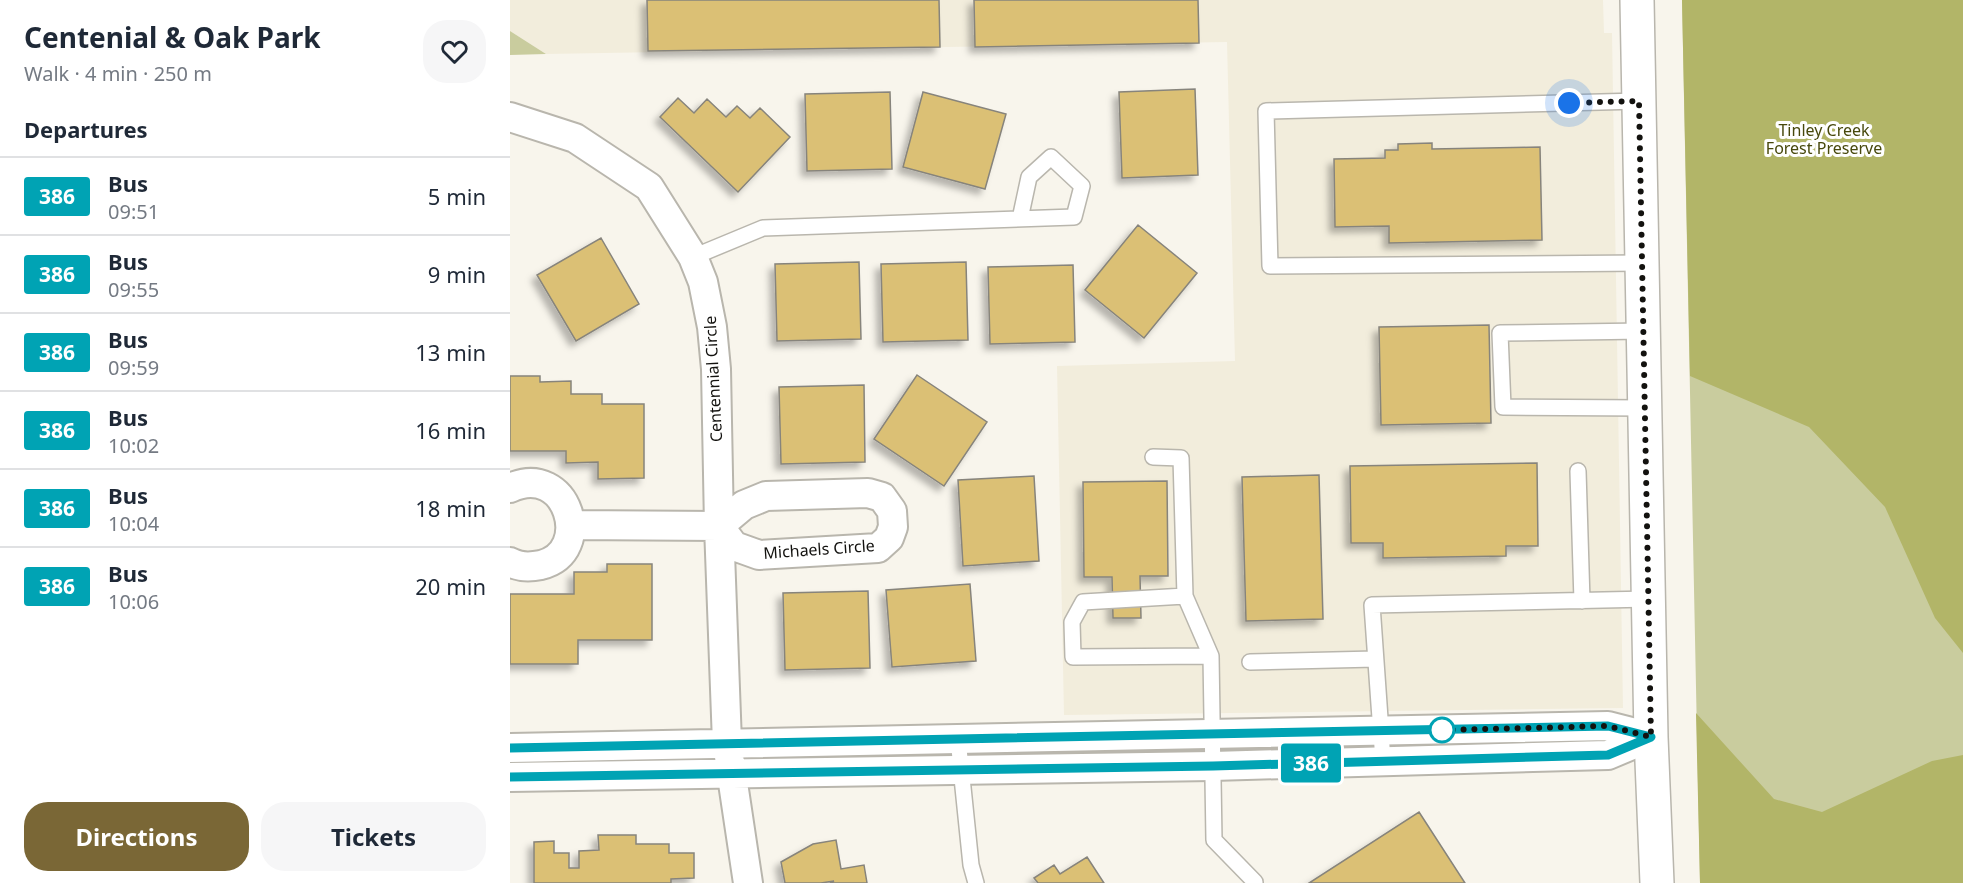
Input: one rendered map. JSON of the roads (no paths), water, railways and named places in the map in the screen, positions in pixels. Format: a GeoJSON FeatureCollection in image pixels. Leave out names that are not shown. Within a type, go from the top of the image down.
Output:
{"type":"FeatureCollection","features":[{"type":"Feature","properties":{"kind":"street"},"geometry":{"type":"LineString","coordinates":[[1637,0],[1651,737],[1657,883]]}},
{"type":"Feature","properties":{"kind":"street","name":"Centennial Circle"},"geometry":{"type":"LineString","coordinates":[[510,117],[575,138],[649,187],[693,256],[704,282],[716,369],[727,744],[748,883]]}},
{"type":"Feature","properties":{"kind":"street"},"geometry":{"type":"LineString","coordinates":[[510,488],[528,483],[544,486],[558,495],[568,508],[571,525],[568,541],[560,554],[546,564],[530,567],[510,562]]}},
{"type":"Feature","properties":{"kind":"street","name":"Michaels Circle"},"geometry":{"type":"LineString","coordinates":[[867,493],[882,497],[892,511],[893,527],[889,538],[878,548],[759,555],[734,546],[719,526],[744,505],[766,496],[867,493]]}},
{"type":"Feature","properties":{"kind":"street"},"geometry":{"type":"LineString","coordinates":[[571,525],[719,526]]}},
{"type":"Feature","properties":{"kind":"street"},"geometry":{"type":"LineString","coordinates":[[510,747],[1608,726],[1651,737]]}},
{"type":"Feature","properties":{"kind":"street"},"geometry":{"type":"LineString","coordinates":[[510,777],[1213,766],[1608,755],[1651,737]]}},
{"type":"Feature","properties":{"kind":"lane"},"geometry":{"type":"LineString","coordinates":[[1639,101],[1266,111],[1270,266],[1642,263]]}},
{"type":"Feature","properties":{"kind":"lane"},"geometry":{"type":"LineString","coordinates":[[693,256],[763,228],[1020,219],[1074,217],[1082,186],[1051,157],[1029,177],[1020,219]]}},
{"type":"Feature","properties":{"kind":"lane"},"geometry":{"type":"LineString","coordinates":[[1644,331],[1500,333],[1503,407],[1645,408]]}},
{"type":"Feature","properties":{"kind":"lane"},"geometry":{"type":"LineString","coordinates":[[1153,457],[1181,458],[1185,596],[1211,656],[1214,840],[1255,882]]}},
{"type":"Feature","properties":{"kind":"lane"},"geometry":{"type":"LineString","coordinates":[[1578,471],[1582,601]]}},
{"type":"Feature","properties":{"kind":"lane"},"geometry":{"type":"LineString","coordinates":[[1185,596],[1083,602],[1072,622],[1073,657],[1211,656]]}},
{"type":"Feature","properties":{"kind":"lane"},"geometry":{"type":"LineString","coordinates":[[1383,761],[1372,605],[1649,599]]}},
{"type":"Feature","properties":{"kind":"lane"},"geometry":{"type":"LineString","coordinates":[[1250,662],[1375,659]]}},
{"type":"Feature","properties":{"kind":"lane"},"geometry":{"type":"LineString","coordinates":[[958,739],[971,864],[976,883]]}},
{"type":"Feature","properties":{"kind":"park label","name":"Tinley Creek Forest Preserve"},"geometry":{"type":"Point","coordinates":[1824,139]}}]}
